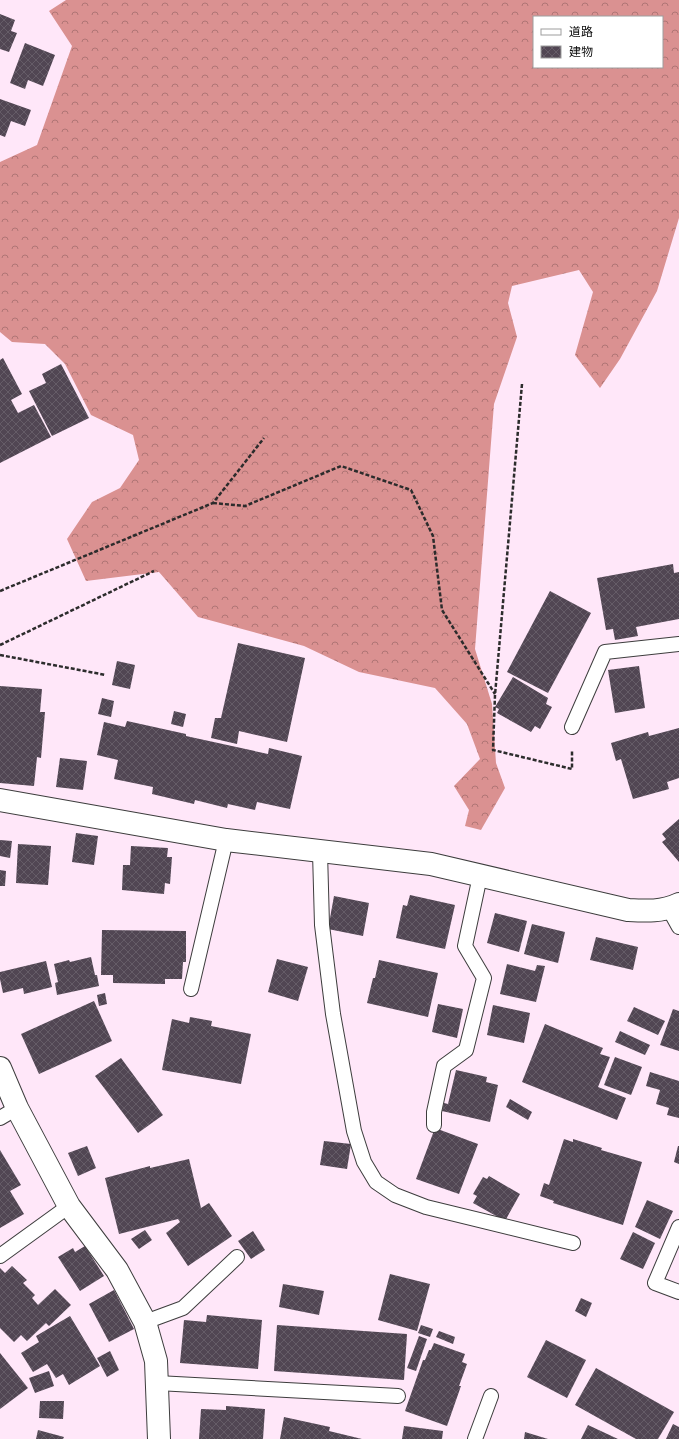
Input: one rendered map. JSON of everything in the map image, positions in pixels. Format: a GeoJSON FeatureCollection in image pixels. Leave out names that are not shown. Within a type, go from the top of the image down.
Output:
{"type":"FeatureCollection","features":[{"type":"Feature","properties":{"kind":"street"},"geometry":{"type":"LineString","coordinates":[[0,800],[226,840],[431,864],[628,910],[676,913]]}},
{"type":"Feature","properties":{"kind":"street"},"geometry":{"type":"LineString","coordinates":[[0,1068],[8,1113],[69,1206],[117,1270],[145,1322],[156,1361],[159,1439]]}},
{"type":"Feature","properties":{"kind":"lane"},"geometry":{"type":"LineString","coordinates":[[572,727],[605,652],[679,644]]}},
{"type":"Feature","properties":{"kind":"lane"},"geometry":{"type":"LineString","coordinates":[[190,989],[226,840]]}},
{"type":"Feature","properties":{"kind":"lane"},"geometry":{"type":"LineString","coordinates":[[320,852],[322,925],[333,1014],[354,1131],[364,1162],[376,1182],[395,1195],[426,1207],[573,1243]]}},
{"type":"Feature","properties":{"kind":"lane"},"geometry":{"type":"LineString","coordinates":[[434,1125],[434,1112],[444,1066],[466,1050],[484,978],[465,946],[480,876]]}},
{"type":"Feature","properties":{"kind":"lane"},"geometry":{"type":"LineString","coordinates":[[0,1256],[69,1206]]}},
{"type":"Feature","properties":{"kind":"lane"},"geometry":{"type":"LineString","coordinates":[[679,1228],[655,1283],[679,1292]]}},
{"type":"Feature","properties":{"kind":"lane"},"geometry":{"type":"LineString","coordinates":[[145,1322],[183,1308],[237,1257]]}},
{"type":"Feature","properties":{"kind":"lane"},"geometry":{"type":"LineString","coordinates":[[157,1383],[398,1396]]}},
{"type":"Feature","properties":{"kind":"lane"},"geometry":{"type":"LineString","coordinates":[[475,1439],[491,1396]]}},
{"type":"Feature","properties":{"kind":"path"},"geometry":{"type":"LineString","coordinates":[[522,384],[495,695],[493,750],[572,770],[572,727]]}},
{"type":"Feature","properties":{"kind":"path"},"geometry":{"type":"LineString","coordinates":[[213,503],[264,438]]}},
{"type":"Feature","properties":{"kind":"path"},"geometry":{"type":"LineString","coordinates":[[0,591],[213,503],[245,506],[341,466],[412,490],[433,536],[442,610],[495,695]]}},
{"type":"Feature","properties":{"kind":"path"},"geometry":{"type":"LineString","coordinates":[[0,645],[154,571]]}},
{"type":"Feature","properties":{"kind":"path"},"geometry":{"type":"LineString","coordinates":[[0,655],[106,674]]}},
{"type":"Feature","properties":{"kind":"green space"},"geometry":{"type":"Polygon","coordinates":[[[66,0],[679,0],[679,218],[657,291],[620,359],[600,388],[575,355],[593,292],[579,270],[512,286],[508,303],[517,337],[494,404],[475,649],[492,704],[496,763],[505,788],[481,830],[465,826],[469,810],[454,786],[480,759],[467,724],[435,688],[359,672],[304,646],[198,617],[159,572],[86,581],[67,539],[92,502],[120,488],[139,460],[133,435],[91,415],[65,364],[45,344],[12,342],[0,332],[0,162],[37,145],[72,46],[49,11],[66,0]]]}},
{"type":"Feature","properties":{"kind":"building"},"geometry":{"type":"Polygon","coordinates":[[[0,14],[15,20],[11,31],[17,33],[9,52],[0,49],[0,14]]]}},
{"type":"Feature","properties":{"kind":"building"},"geometry":{"type":"Polygon","coordinates":[[[25,43],[55,55],[43,86],[28,80],[25,89],[10,83],[25,43]]]}},
{"type":"Feature","properties":{"kind":"building"},"geometry":{"type":"Polygon","coordinates":[[[0,99],[31,110],[25,126],[11,121],[5,137],[0,135],[0,99]]]}},
{"type":"Feature","properties":{"kind":"building"},"geometry":{"type":"Polygon","coordinates":[[[3,358],[22,394],[11,400],[18,413],[34,405],[51,437],[0,463],[0,360],[3,358]]]}},
{"type":"Feature","properties":{"kind":"building"},"geometry":{"type":"Polygon","coordinates":[[[61,364],[89,418],[52,436],[29,391],[46,383],[42,374],[61,364]]]}},
{"type":"Feature","properties":{"kind":"building"},"geometry":{"type":"Polygon","coordinates":[[[673,564],[674,573],[679,572],[679,619],[636,627],[638,636],[615,640],[613,629],[606,630],[597,578],[673,564]]]}},
{"type":"Feature","properties":{"kind":"building"},"geometry":{"type":"Polygon","coordinates":[[[550,591],[591,613],[548,693],[507,672],[550,591]]]}},
{"type":"Feature","properties":{"kind":"building"},"geometry":{"type":"Polygon","coordinates":[[[238,643],[305,658],[287,742],[239,731],[237,744],[211,738],[215,718],[221,718],[238,643]]]}},
{"type":"Feature","properties":{"kind":"building"},"geometry":{"type":"Polygon","coordinates":[[[117,661],[135,665],[130,689],[112,685],[117,661]]]}},
{"type":"Feature","properties":{"kind":"building"},"geometry":{"type":"Polygon","coordinates":[[[639,666],[645,708],[615,713],[608,670],[639,666]]]}},
{"type":"Feature","properties":{"kind":"building"},"geometry":{"type":"Polygon","coordinates":[[[513,677],[548,698],[546,704],[552,707],[540,729],[535,726],[531,732],[497,713],[499,709],[495,707],[513,677]]]}},
{"type":"Feature","properties":{"kind":"building"},"geometry":{"type":"Polygon","coordinates":[[[0,686],[42,689],[40,712],[45,712],[41,758],[37,757],[34,786],[0,783],[0,686]]]}},
{"type":"Feature","properties":{"kind":"building"},"geometry":{"type":"Polygon","coordinates":[[[102,698],[114,701],[111,717],[98,714],[102,698]]]}},
{"type":"Feature","properties":{"kind":"building"},"geometry":{"type":"Polygon","coordinates":[[[174,711],[186,714],[183,727],[171,724],[174,711]]]}},
{"type":"Feature","properties":{"kind":"building"},"geometry":{"type":"Polygon","coordinates":[[[127,721],[268,754],[269,748],[302,756],[290,809],[257,802],[255,810],[228,804],[227,808],[195,800],[194,804],[152,794],[153,787],[114,779],[118,760],[97,755],[104,722],[125,727],[127,721]]]}},
{"type":"Feature","properties":{"kind":"building"},"geometry":{"type":"Polygon","coordinates":[[[679,728],[679,778],[667,782],[669,789],[633,799],[621,759],[616,761],[611,743],[648,732],[649,736],[679,728]]]}},
{"type":"Feature","properties":{"kind":"building"},"geometry":{"type":"Polygon","coordinates":[[[60,758],[87,761],[83,790],[56,787],[60,758]]]}},
{"type":"Feature","properties":{"kind":"building"},"geometry":{"type":"Polygon","coordinates":[[[679,819],[679,862],[662,842],[666,839],[662,834],[679,819]]]}},
{"type":"Feature","properties":{"kind":"building"},"geometry":{"type":"Polygon","coordinates":[[[76,833],[98,836],[94,865],[72,862],[76,833]]]}},
{"type":"Feature","properties":{"kind":"building"},"geometry":{"type":"Polygon","coordinates":[[[0,840],[12,841],[10,858],[0,856],[0,840]]]}},
{"type":"Feature","properties":{"kind":"building"},"geometry":{"type":"Polygon","coordinates":[[[18,844],[51,846],[48,885],[16,883],[18,844]]]}},
{"type":"Feature","properties":{"kind":"building"},"geometry":{"type":"Polygon","coordinates":[[[131,846],[168,848],[167,857],[172,857],[170,884],[165,883],[164,894],[122,890],[123,865],[130,865],[131,846]]]}},
{"type":"Feature","properties":{"kind":"building"},"geometry":{"type":"Polygon","coordinates":[[[0,870],[6,871],[5,886],[0,886],[0,870]]]}},
{"type":"Feature","properties":{"kind":"building"},"geometry":{"type":"Polygon","coordinates":[[[410,895],[455,905],[445,949],[396,938],[403,905],[407,906],[410,895]]]}},
{"type":"Feature","properties":{"kind":"building"},"geometry":{"type":"Polygon","coordinates":[[[334,896],[369,903],[363,936],[328,929],[334,896]]]}},
{"type":"Feature","properties":{"kind":"building"},"geometry":{"type":"Polygon","coordinates":[[[495,913],[527,921],[519,952],[487,943],[495,913]]]}},
{"type":"Feature","properties":{"kind":"building"},"geometry":{"type":"Polygon","coordinates":[[[532,924],[565,932],[558,963],[524,954],[532,924]]]}},
{"type":"Feature","properties":{"kind":"building"},"geometry":{"type":"Polygon","coordinates":[[[102,930],[186,931],[186,962],[183,962],[182,979],[165,979],[165,984],[113,983],[113,975],[101,975],[102,930]]]}},
{"type":"Feature","properties":{"kind":"building"},"geometry":{"type":"Polygon","coordinates":[[[596,937],[638,947],[633,970],[590,960],[596,937]]]}},
{"type":"Feature","properties":{"kind":"building"},"geometry":{"type":"Polygon","coordinates":[[[91,957],[99,986],[57,995],[55,983],[58,982],[54,964],[91,957]]]}},
{"type":"Feature","properties":{"kind":"building"},"geometry":{"type":"Polygon","coordinates":[[[277,959],[308,967],[298,1001],[268,992],[277,959]]]}},
{"type":"Feature","properties":{"kind":"building"},"geometry":{"type":"Polygon","coordinates":[[[379,960],[438,973],[428,1017],[367,1003],[379,960]]]}},
{"type":"Feature","properties":{"kind":"building"},"geometry":{"type":"Polygon","coordinates":[[[46,961],[52,987],[24,994],[23,988],[3,993],[0,972],[46,961]]]}},
{"type":"Feature","properties":{"kind":"building"},"geometry":{"type":"Polygon","coordinates":[[[507,964],[535,971],[537,965],[545,966],[536,1002],[500,994],[507,964]]]}},
{"type":"Feature","properties":{"kind":"building"},"geometry":{"type":"Polygon","coordinates":[[[105,993],[107,1004],[99,1006],[97,995],[105,993]]]}},
{"type":"Feature","properties":{"kind":"building"},"geometry":{"type":"Polygon","coordinates":[[[94,1001],[112,1041],[39,1074],[21,1034],[94,1001]]]}},
{"type":"Feature","properties":{"kind":"building"},"geometry":{"type":"Polygon","coordinates":[[[438,1004],[463,1009],[457,1038],[432,1032],[438,1004]]]}},
{"type":"Feature","properties":{"kind":"building"},"geometry":{"type":"Polygon","coordinates":[[[493,1005],[530,1013],[524,1043],[487,1035],[493,1005]]]}},
{"type":"Feature","properties":{"kind":"building"},"geometry":{"type":"Polygon","coordinates":[[[634,1007],[665,1021],[658,1035],[627,1021],[634,1007]]]}},
{"type":"Feature","properties":{"kind":"building"},"geometry":{"type":"Polygon","coordinates":[[[673,1009],[679,1011],[679,1051],[660,1045],[673,1009]]]}},
{"type":"Feature","properties":{"kind":"building"},"geometry":{"type":"Polygon","coordinates":[[[190,1017],[212,1021],[211,1026],[251,1034],[241,1084],[162,1070],[172,1019],[189,1023],[190,1017]]]}},
{"type":"Feature","properties":{"kind":"building"},"geometry":{"type":"Polygon","coordinates":[[[545,1024],[603,1048],[600,1054],[610,1057],[598,1087],[626,1098],[617,1120],[522,1082],[545,1024]]]}},
{"type":"Feature","properties":{"kind":"building"},"geometry":{"type":"Polygon","coordinates":[[[620,1031],[650,1045],[645,1055],[615,1042],[620,1031]]]}},
{"type":"Feature","properties":{"kind":"building"},"geometry":{"type":"Polygon","coordinates":[[[615,1057],[642,1067],[631,1095],[604,1085],[615,1057]]]}},
{"type":"Feature","properties":{"kind":"building"},"geometry":{"type":"Polygon","coordinates":[[[121,1058],[163,1115],[138,1133],[95,1076],[121,1058]]]}},
{"type":"Feature","properties":{"kind":"building"},"geometry":{"type":"Polygon","coordinates":[[[456,1070],[487,1077],[486,1082],[498,1085],[490,1122],[442,1111],[444,1103],[448,1104],[456,1070]]]}},
{"type":"Feature","properties":{"kind":"building"},"geometry":{"type":"Polygon","coordinates":[[[650,1072],[679,1081],[679,1118],[667,1115],[669,1108],[656,1104],[660,1090],[646,1086],[650,1072]]]}},
{"type":"Feature","properties":{"kind":"building"},"geometry":{"type":"Polygon","coordinates":[[[510,1099],[532,1112],[528,1120],[506,1107],[510,1099]]]}},
{"type":"Feature","properties":{"kind":"building"},"geometry":{"type":"Polygon","coordinates":[[[435,1128],[478,1144],[459,1194],[416,1179],[435,1128]]]}},
{"type":"Feature","properties":{"kind":"building"},"geometry":{"type":"Polygon","coordinates":[[[564,1139],[573,1142],[573,1139],[602,1148],[601,1150],[642,1162],[623,1225],[553,1203],[554,1201],[540,1196],[544,1183],[549,1185],[564,1139]]]}},
{"type":"Feature","properties":{"kind":"building"},"geometry":{"type":"Polygon","coordinates":[[[324,1141],[351,1144],[347,1169],[320,1165],[324,1141]]]}},
{"type":"Feature","properties":{"kind":"building"},"geometry":{"type":"Polygon","coordinates":[[[87,1146],[96,1168],[78,1176],[68,1153],[87,1146]]]}},
{"type":"Feature","properties":{"kind":"building"},"geometry":{"type":"Polygon","coordinates":[[[679,1146],[679,1164],[674,1162],[679,1146]]]}},
{"type":"Feature","properties":{"kind":"building"},"geometry":{"type":"Polygon","coordinates":[[[0,1150],[21,1185],[10,1191],[24,1214],[0,1228],[0,1150]]]}},
{"type":"Feature","properties":{"kind":"building"},"geometry":{"type":"Polygon","coordinates":[[[189,1159],[201,1208],[209,1203],[232,1236],[188,1266],[166,1233],[180,1222],[178,1219],[119,1234],[105,1178],[150,1166],[150,1168],[189,1159]]]}},
{"type":"Feature","properties":{"kind":"building"},"geometry":{"type":"Polygon","coordinates":[[[489,1176],[520,1194],[505,1221],[473,1203],[477,1196],[473,1194],[483,1177],[487,1179],[489,1176]]]}},
{"type":"Feature","properties":{"kind":"building"},"geometry":{"type":"Polygon","coordinates":[[[647,1200],[673,1211],[660,1239],[635,1227],[647,1200]]]}},
{"type":"Feature","properties":{"kind":"building"},"geometry":{"type":"Polygon","coordinates":[[[145,1230],[152,1240],[139,1249],[131,1239],[145,1230]]]}},
{"type":"Feature","properties":{"kind":"building"},"geometry":{"type":"Polygon","coordinates":[[[253,1231],[265,1250],[251,1259],[238,1241],[253,1231]]]}},
{"type":"Feature","properties":{"kind":"building"},"geometry":{"type":"Polygon","coordinates":[[[633,1232],[655,1243],[643,1269],[620,1259],[633,1232]]]}},
{"type":"Feature","properties":{"kind":"building"},"geometry":{"type":"Polygon","coordinates":[[[85,1246],[104,1276],[80,1291],[58,1257],[73,1248],[75,1252],[85,1246]]]}},
{"type":"Feature","properties":{"kind":"building"},"geometry":{"type":"Polygon","coordinates":[[[12,1266],[27,1280],[23,1283],[35,1295],[32,1298],[38,1305],[55,1289],[71,1305],[49,1326],[46,1323],[27,1341],[21,1335],[14,1342],[0,1328],[0,1268],[5,1273],[12,1266]]]}},
{"type":"Feature","properties":{"kind":"building"},"geometry":{"type":"Polygon","coordinates":[[[390,1274],[430,1284],[417,1331],[378,1320],[390,1274]]]}},
{"type":"Feature","properties":{"kind":"building"},"geometry":{"type":"Polygon","coordinates":[[[283,1284],[324,1291],[319,1315],[279,1307],[283,1284]]]}},
{"type":"Feature","properties":{"kind":"building"},"geometry":{"type":"Polygon","coordinates":[[[114,1290],[134,1329],[109,1342],[89,1304],[114,1290]]]}},
{"type":"Feature","properties":{"kind":"building"},"geometry":{"type":"Polygon","coordinates":[[[581,1298],[592,1303],[586,1317],[575,1311],[581,1298]]]}},
{"type":"Feature","properties":{"kind":"building"},"geometry":{"type":"Polygon","coordinates":[[[207,1315],[262,1320],[258,1369],[180,1363],[184,1320],[206,1322],[207,1315]]]}},
{"type":"Feature","properties":{"kind":"building"},"geometry":{"type":"Polygon","coordinates":[[[70,1316],[100,1366],[69,1385],[63,1374],[56,1378],[47,1364],[33,1372],[21,1353],[39,1342],[36,1336],[70,1316]]]}},
{"type":"Feature","properties":{"kind":"building"},"geometry":{"type":"Polygon","coordinates":[[[277,1325],[407,1334],[404,1380],[274,1371],[277,1325]]]}},
{"type":"Feature","properties":{"kind":"building"},"geometry":{"type":"Polygon","coordinates":[[[421,1325],[433,1329],[430,1337],[418,1333],[421,1325]]]}},
{"type":"Feature","properties":{"kind":"building"},"geometry":{"type":"Polygon","coordinates":[[[439,1331],[455,1337],[453,1344],[436,1337],[439,1331]]]}},
{"type":"Feature","properties":{"kind":"building"},"geometry":{"type":"Polygon","coordinates":[[[419,1336],[427,1339],[416,1371],[407,1368],[419,1336]]]}},
{"type":"Feature","properties":{"kind":"building"},"geometry":{"type":"Polygon","coordinates":[[[546,1340],[586,1360],[567,1398],[527,1377],[546,1340]]]}},
{"type":"Feature","properties":{"kind":"building"},"geometry":{"type":"Polygon","coordinates":[[[434,1343],[465,1354],[462,1362],[467,1364],[447,1426],[405,1411],[423,1360],[425,1360],[434,1343]]]}},
{"type":"Feature","properties":{"kind":"building"},"geometry":{"type":"Polygon","coordinates":[[[110,1351],[119,1370],[107,1377],[97,1358],[110,1351]]]}},
{"type":"Feature","properties":{"kind":"building"},"geometry":{"type":"Polygon","coordinates":[[[0,1353],[28,1388],[0,1409],[0,1353]]]}},
{"type":"Feature","properties":{"kind":"building"},"geometry":{"type":"Polygon","coordinates":[[[596,1368],[674,1412],[658,1439],[636,1439],[575,1405],[596,1368]]]}},
{"type":"Feature","properties":{"kind":"building"},"geometry":{"type":"Polygon","coordinates":[[[49,1371],[54,1386],[35,1393],[29,1378],[49,1371]]]}},
{"type":"Feature","properties":{"kind":"building"},"geometry":{"type":"Polygon","coordinates":[[[40,1401],[64,1401],[63,1419],[39,1418],[40,1401]]]}},
{"type":"Feature","properties":{"kind":"building"},"geometry":{"type":"Polygon","coordinates":[[[226,1406],[265,1409],[263,1439],[199,1439],[201,1409],[226,1410],[226,1406]]]}},
{"type":"Feature","properties":{"kind":"building"},"geometry":{"type":"Polygon","coordinates":[[[284,1417],[330,1427],[329,1431],[362,1439],[280,1439],[284,1417]]]}},
{"type":"Feature","properties":{"kind":"building"},"geometry":{"type":"Polygon","coordinates":[[[673,1424],[679,1427],[679,1439],[666,1439],[673,1424]]]}},
{"type":"Feature","properties":{"kind":"building"},"geometry":{"type":"Polygon","coordinates":[[[588,1425],[618,1439],[581,1439],[588,1425]]]}},
{"type":"Feature","properties":{"kind":"building"},"geometry":{"type":"Polygon","coordinates":[[[404,1426],[443,1431],[442,1439],[402,1439],[404,1426]]]}},
{"type":"Feature","properties":{"kind":"building"},"geometry":{"type":"Polygon","coordinates":[[[38,1430],[64,1437],[63,1439],[36,1439],[38,1430]]]}},
{"type":"Feature","properties":{"kind":"building"},"geometry":{"type":"Polygon","coordinates":[[[525,1432],[548,1439],[524,1439],[525,1432]]]}}]}
